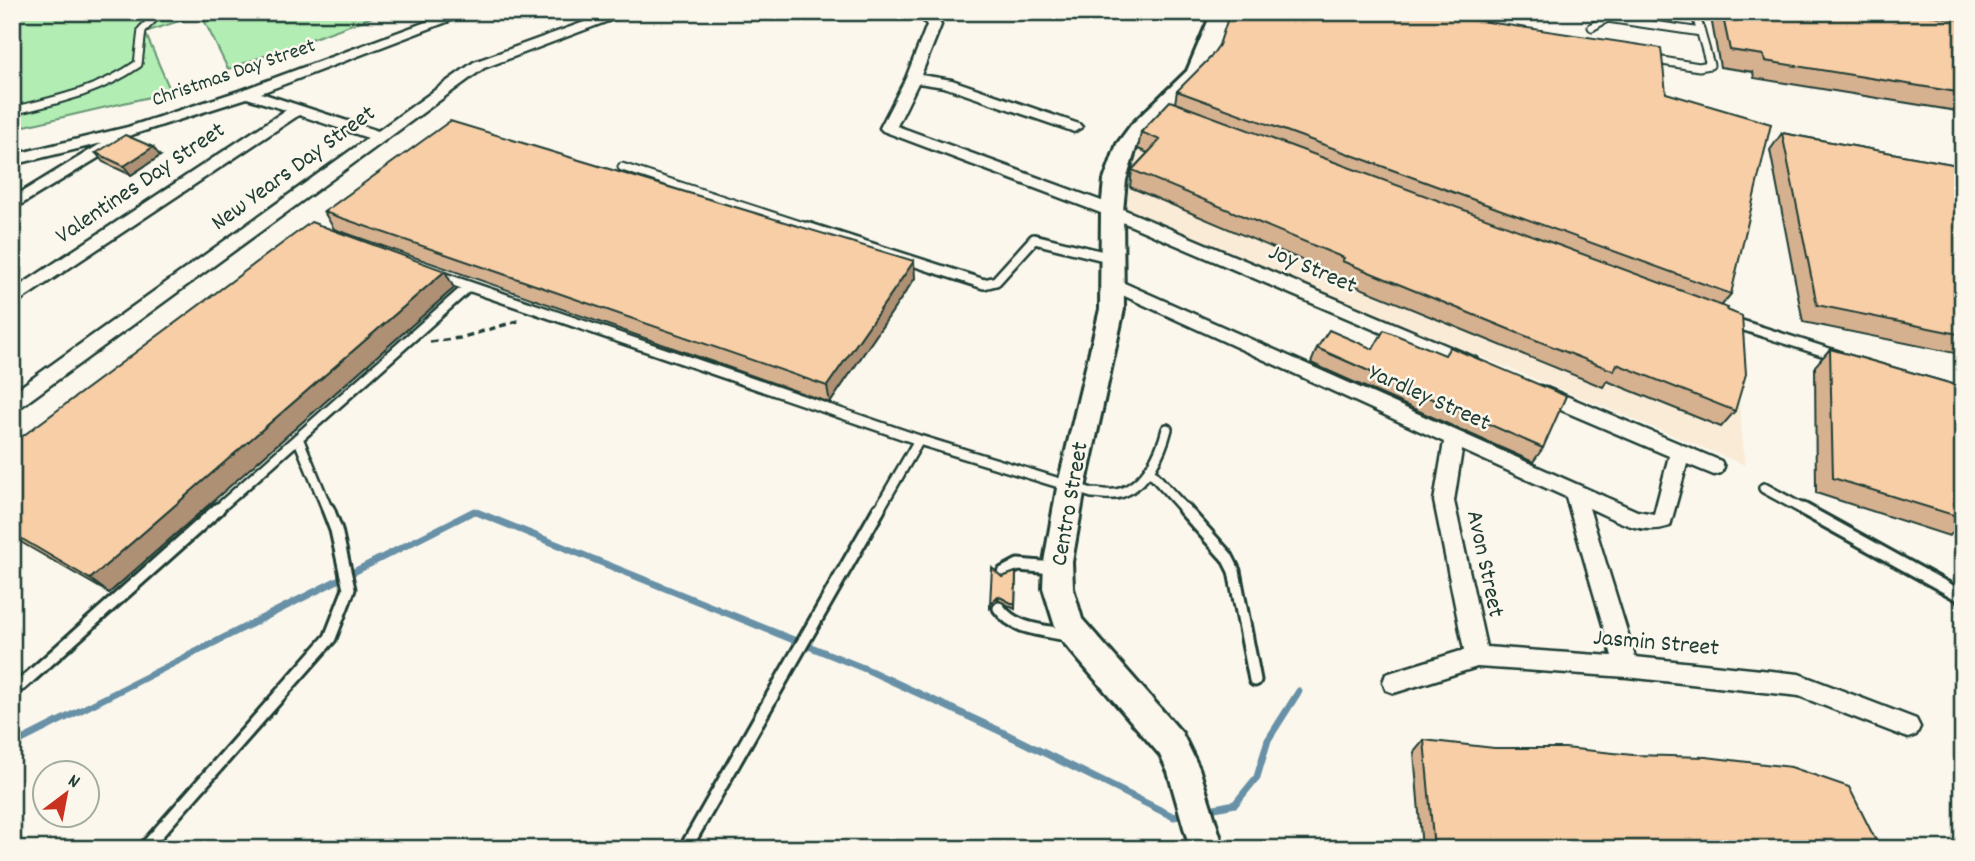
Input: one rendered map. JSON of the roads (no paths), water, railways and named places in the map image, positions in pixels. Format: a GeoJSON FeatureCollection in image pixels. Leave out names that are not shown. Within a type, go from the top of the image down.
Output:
{"type":"FeatureCollection","features":[{"type":"Feature","properties":{"kind":"main road","name":"Centro Street"},"geometry":{"type":"LineString","coordinates":[[1207,849],[1183,768],[1171,744],[1069,626],[1063,609],[1058,568],[1071,488],[1112,309],[1112,211],[1115,180],[1127,144],[1166,111],[1199,67],[1221,12]]}},
{"type":"Feature","properties":{"kind":"street","name":"Christmas Day Street"},"geometry":{"type":"LineString","coordinates":[[12,160],[132,131],[247,93],[466,12]]}},
{"type":"Feature","properties":{"kind":"street","name":"New Years Day Street"},"geometry":{"type":"LineString","coordinates":[[12,403],[479,65],[625,12]]}},
{"type":"Feature","properties":{"kind":"street"},"geometry":{"type":"LineString","coordinates":[[924,12],[934,25],[913,78],[947,83],[1074,127]]}},
{"type":"Feature","properties":{"kind":"street","name":"Joy Street"},"geometry":{"type":"LineString","coordinates":[[913,78],[888,128],[1112,211],[1490,372]]}},
{"type":"Feature","properties":{"kind":"street"},"geometry":{"type":"LineString","coordinates":[[247,93],[379,135]]}},
{"type":"Feature","properties":{"kind":"street","name":"Valentines Day Street"},"geometry":{"type":"LineString","coordinates":[[12,300],[298,109]]}},
{"type":"Feature","properties":{"kind":"street"},"geometry":{"type":"LineString","coordinates":[[12,205],[132,131]]}},
{"type":"Feature","properties":{"kind":"street","name":"Yardley Street"},"geometry":{"type":"LineString","coordinates":[[1113,271],[1454,439],[1634,519],[1650,523],[1663,520],[1680,452]]}},
{"type":"Feature","properties":{"kind":"street"},"geometry":{"type":"LineString","coordinates":[[1528,388],[1713,467]]}},
{"type":"Feature","properties":{"kind":"street","name":"Avon Street"},"geometry":{"type":"LineString","coordinates":[[1454,439],[1444,501],[1477,657]]}},
{"type":"Feature","properties":{"kind":"street"},"geometry":{"type":"LineString","coordinates":[[1575,494],[1627,667]]}},
{"type":"Feature","properties":{"kind":"street","name":"Jasmin Street"},"geometry":{"type":"LineString","coordinates":[[1394,682],[1477,657],[1627,667],[1799,685],[1909,727]]}},
{"type":"Feature","properties":{"kind":"lane"},"geometry":{"type":"LineString","coordinates":[[12,111],[95,90],[120,78],[138,64],[142,30],[160,12]]}},
{"type":"Feature","properties":{"kind":"lane"},"geometry":{"type":"LineString","coordinates":[[1471,31],[1485,12]]}},
{"type":"Feature","properties":{"kind":"lane"},"geometry":{"type":"LineString","coordinates":[[1646,59],[1705,67],[1710,65],[1695,12]]}},
{"type":"Feature","properties":{"kind":"lane"},"geometry":{"type":"LineString","coordinates":[[1592,27],[1608,18],[1701,32]]}},
{"type":"Feature","properties":{"kind":"lane"},"geometry":{"type":"LineString","coordinates":[[1459,29],[1485,33]]}},
{"type":"Feature","properties":{"kind":"lane"},"geometry":{"type":"LineString","coordinates":[[622,167],[984,284],[996,281],[1034,239],[1113,271]]}},
{"type":"Feature","properties":{"kind":"lane"},"geometry":{"type":"LineString","coordinates":[[429,273],[919,440],[1092,493],[1118,494],[1134,486],[1149,470],[1164,444],[1167,429]]}},
{"type":"Feature","properties":{"kind":"lane"},"geometry":{"type":"LineString","coordinates":[[21,685],[468,287]]}},
{"type":"Feature","properties":{"kind":"lane"},"geometry":{"type":"LineString","coordinates":[[1726,321],[1842,357]]}},
{"type":"Feature","properties":{"kind":"lane"},"geometry":{"type":"LineString","coordinates":[[144,849],[330,638],[349,589],[335,530],[298,438]]}},
{"type":"Feature","properties":{"kind":"lane"},"geometry":{"type":"LineString","coordinates":[[685,849],[919,440]]}},
{"type":"Feature","properties":{"kind":"lane"},"geometry":{"type":"LineString","coordinates":[[1149,470],[1227,557],[1234,570],[1255,680]]}},
{"type":"Feature","properties":{"kind":"lane"},"geometry":{"type":"LineString","coordinates":[[1764,488],[1963,597]]}},
{"type":"Feature","properties":{"kind":"lane"},"geometry":{"type":"LineString","coordinates":[[1003,573],[1018,565],[1058,568]]}},
{"type":"Feature","properties":{"kind":"lane"},"geometry":{"type":"LineString","coordinates":[[999,608],[1007,620],[1017,624],[1080,638]]}},
{"type":"Feature","properties":{"kind":"waterway"},"geometry":{"type":"LineString","coordinates":[[12,745],[474,511],[868,670],[1000,731],[1174,817],[1187,814]]}},
{"type":"Feature","properties":{"kind":"waterway"},"geometry":{"type":"LineString","coordinates":[[1205,810],[1235,804],[1257,777],[1268,740],[1299,691]]}}]}
